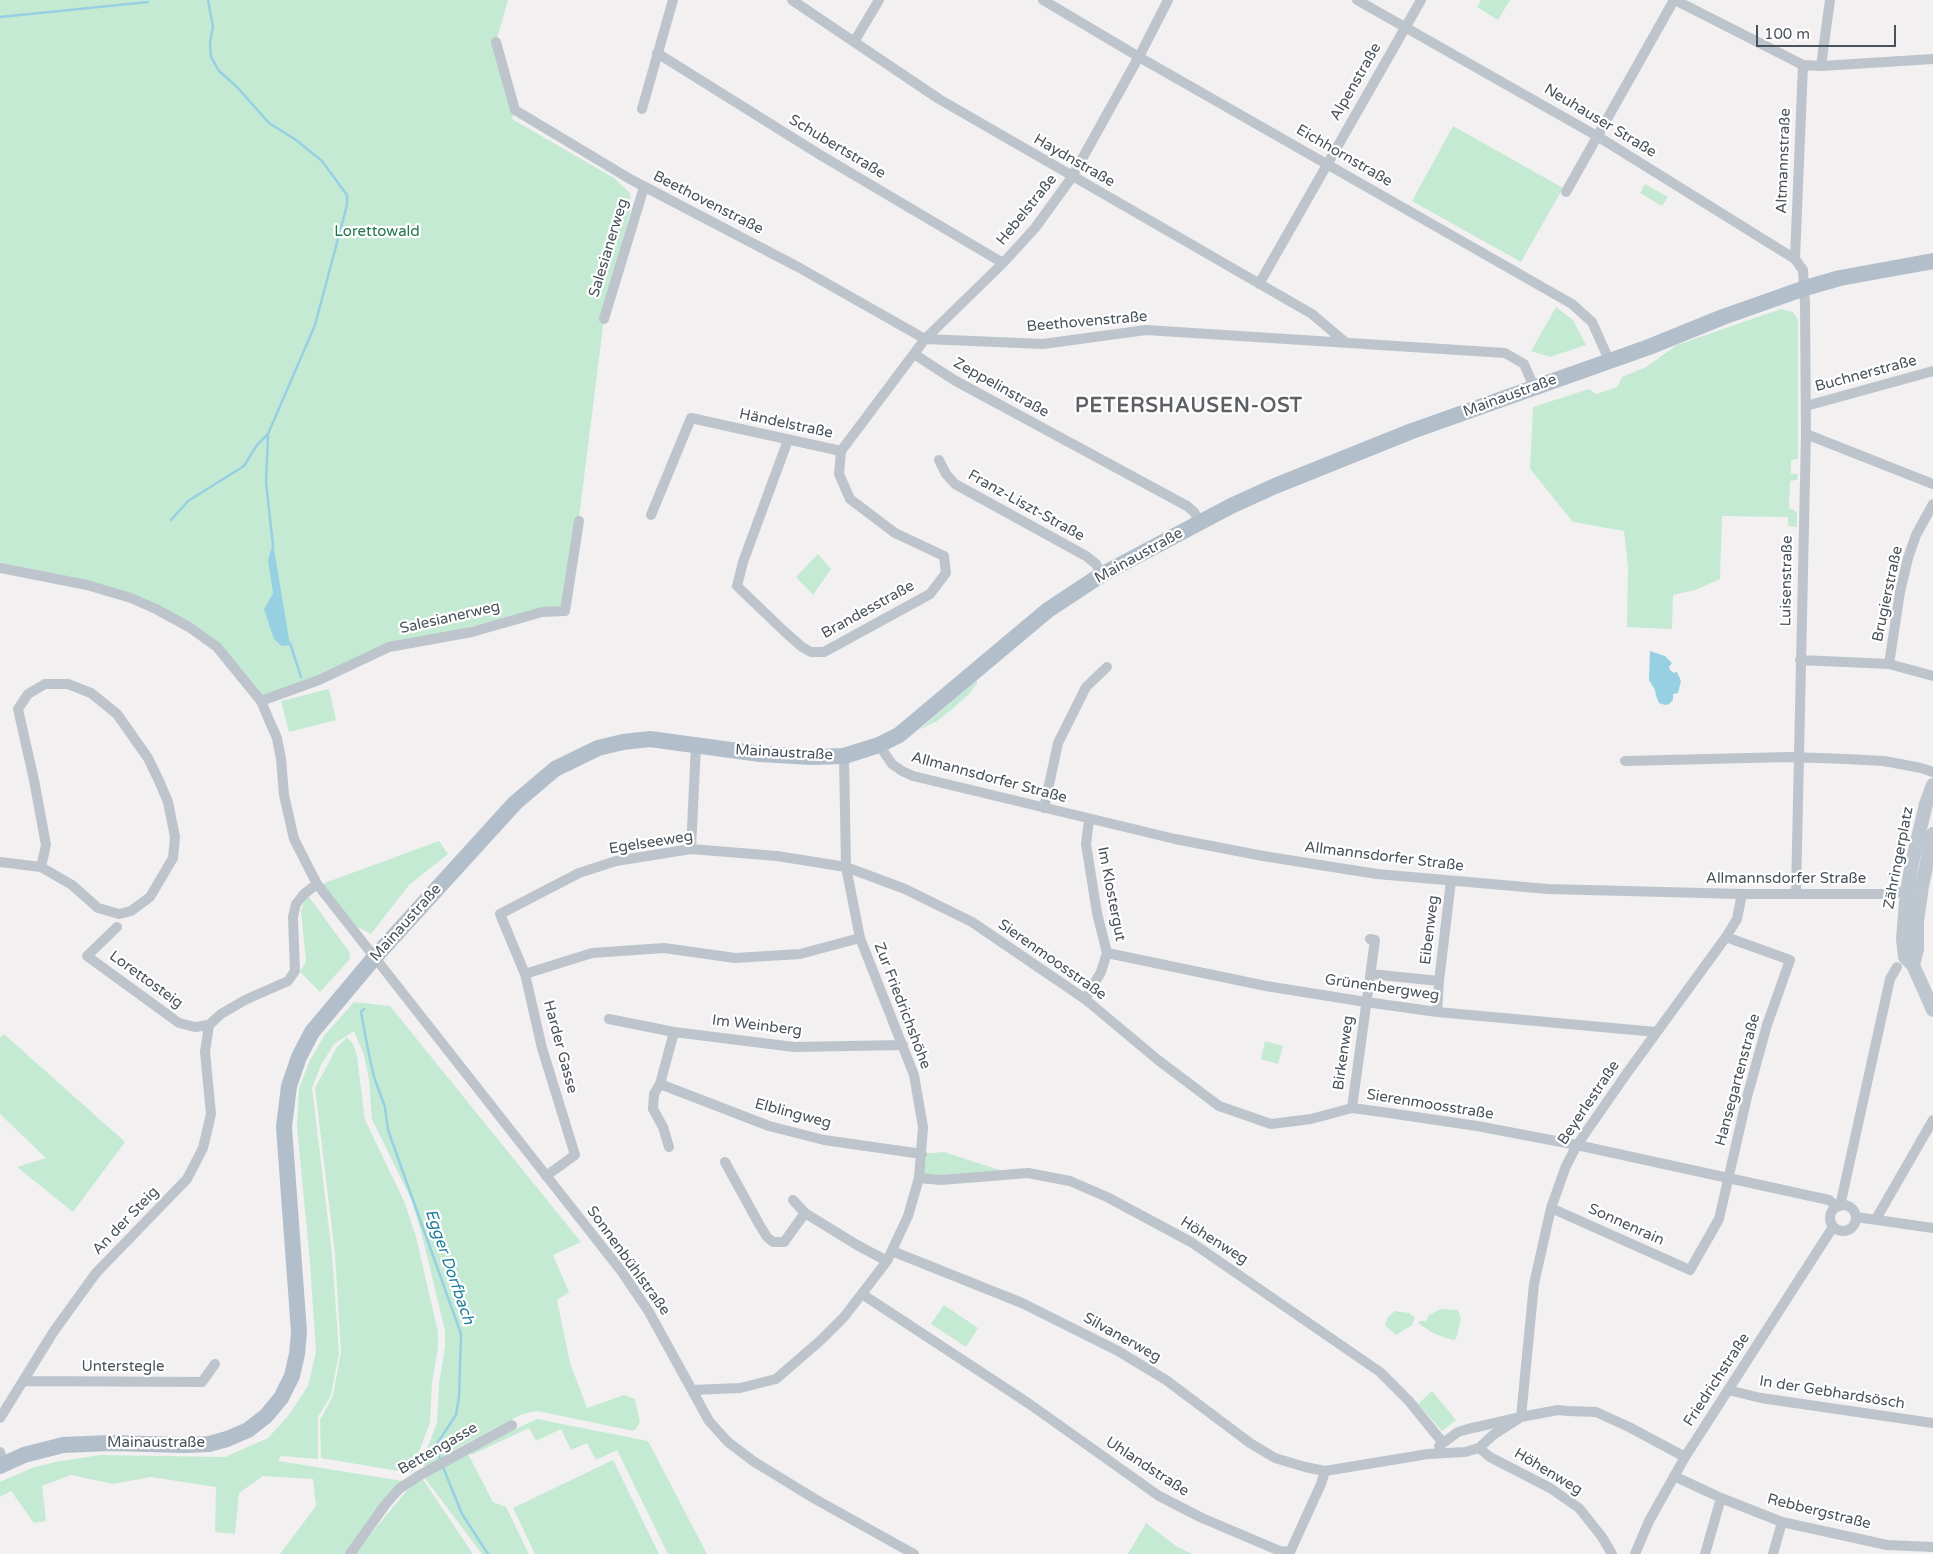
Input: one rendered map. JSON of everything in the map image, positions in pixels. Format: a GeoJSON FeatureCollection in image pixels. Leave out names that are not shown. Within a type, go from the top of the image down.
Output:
{"type":"FeatureCollection","features":[{"type":"Feature","properties":{"kind":"main road","name":"Mainaustraße"},"geometry":{"type":"LineString","coordinates":[[1,1461],[63,1445],[111,1443],[210,1444],[228,1439],[248,1430],[266,1416],[281,1398],[292,1376],[299,1332],[284,1127],[289,1086],[299,1057],[312,1032],[374,958],[515,803],[555,769],[598,748],[623,742],[650,739],[786,756],[812,757],[844,756],[879,745],[899,735],[1048,610],[1101,575],[1200,522],[1275,486],[1354,454],[1805,288],[1840,278],[1933,261]]}},
{"type":"Feature","properties":{"kind":"main road","name":"Zähringerplatz"},"geometry":{"type":"LineString","coordinates":[[1933,785],[1916,843],[1907,891],[1903,938],[1905,957],[1913,965],[1933,1010]]}},
{"type":"Feature","properties":{"kind":"main road","name":"Zähringerplatz"},"geometry":{"type":"LineString","coordinates":[[1913,965],[1917,949],[1917,922],[1927,884],[1933,834]]}},
{"type":"Feature","properties":{"kind":"main road"},"geometry":{"type":"LineString","coordinates":[[1907,891],[1927,884]]}},
{"type":"Feature","properties":{"kind":"street"},"geometry":{"type":"LineString","coordinates":[[642,109],[673,0]]}},
{"type":"Feature","properties":{"kind":"street","name":"Haydnstraße"},"geometry":{"type":"LineString","coordinates":[[792,0],[939,99],[1312,314],[1345,342]]}},
{"type":"Feature","properties":{"kind":"street"},"geometry":{"type":"LineString","coordinates":[[854,42],[879,0]]}},
{"type":"Feature","properties":{"kind":"street","name":"Eichhornstraße"},"geometry":{"type":"LineString","coordinates":[[1043,0],[1139,57],[1572,304],[1592,322],[1609,360]]}},
{"type":"Feature","properties":{"kind":"street","name":"Hebelstraße"},"geometry":{"type":"LineString","coordinates":[[925,340],[1004,263],[1035,228],[1072,177],[1139,57],[1168,0]]}},
{"type":"Feature","properties":{"kind":"street","name":"Neuhauser Straße"},"geometry":{"type":"LineString","coordinates":[[1357,0],[1406,26],[1597,136],[1795,259]]}},
{"type":"Feature","properties":{"kind":"street","name":"Alpenstraße"},"geometry":{"type":"LineString","coordinates":[[1259,284],[1421,0]]}},
{"type":"Feature","properties":{"kind":"street"},"geometry":{"type":"LineString","coordinates":[[1566,192],[1674,0],[1804,65],[1821,66],[1933,59]]}},
{"type":"Feature","properties":{"kind":"street"},"geometry":{"type":"LineString","coordinates":[[1821,66],[1830,0]]}},
{"type":"Feature","properties":{"kind":"street","name":"Beethovenstraße"},"geometry":{"type":"LineString","coordinates":[[496,42],[515,110],[644,187],[798,266],[925,340],[1043,344],[1146,330],[1505,353],[1524,364],[1534,387]]}},
{"type":"Feature","properties":{"kind":"street","name":"Schubertstraße"},"geometry":{"type":"LineString","coordinates":[[657,54],[822,156],[1004,263]]}},
{"type":"Feature","properties":{"kind":"street","name":"Altmannstraße"},"geometry":{"type":"LineString","coordinates":[[1795,259],[1804,65]]}},
{"type":"Feature","properties":{"kind":"street","name":"Salesianerweg"},"geometry":{"type":"LineString","coordinates":[[604,319],[644,187]]}},
{"type":"Feature","properties":{"kind":"street"},"geometry":{"type":"LineString","coordinates":[[1795,259],[1803,270],[1805,288]]}},
{"type":"Feature","properties":{"kind":"street","name":"Luisenstraße"},"geometry":{"type":"LineString","coordinates":[[1796,893],[1806,434],[1805,288]]}},
{"type":"Feature","properties":{"kind":"street","name":"Händelstraße"},"geometry":{"type":"LineString","coordinates":[[651,515],[691,418],[841,451],[925,340]]}},
{"type":"Feature","properties":{"kind":"street","name":"Zeppelinstraße"},"geometry":{"type":"LineString","coordinates":[[914,354],[954,380],[1187,506],[1194,512],[1200,522]]}},
{"type":"Feature","properties":{"kind":"street","name":"Buchnerstraße"},"geometry":{"type":"LineString","coordinates":[[1806,406],[1933,371]]}},
{"type":"Feature","properties":{"kind":"street"},"geometry":{"type":"LineString","coordinates":[[1806,434],[1933,484]]}},
{"type":"Feature","properties":{"kind":"street","name":"Brandesstraße"},"geometry":{"type":"LineString","coordinates":[[788,440],[743,562],[737,586],[785,632],[802,647],[811,652],[824,652],[930,594],[946,573],[944,556],[894,533],[850,499],[839,474],[841,451]]}},
{"type":"Feature","properties":{"kind":"street","name":"Franz-Liszt-Straße"},"geometry":{"type":"LineString","coordinates":[[939,460],[946,474],[955,484],[1086,556],[1096,564],[1101,575]]}},
{"type":"Feature","properties":{"kind":"street","name":"Brugierstraße"},"geometry":{"type":"LineString","coordinates":[[1889,664],[1900,592],[1908,558],[1916,536],[1933,504]]}},
{"type":"Feature","properties":{"kind":"street","name":"Salesianerweg"},"geometry":{"type":"LineString","coordinates":[[261,701],[319,680],[388,648],[472,632],[542,612],[565,611],[579,521]]}},
{"type":"Feature","properties":{"kind":"street","name":"Sonnenbühlstraße"},"geometry":{"type":"LineString","coordinates":[[0,568],[86,585],[131,598],[189,627],[217,647],[261,701],[277,738],[284,795],[294,839],[318,884],[374,958],[436,1033],[622,1272],[649,1312],[709,1421],[728,1442],[753,1461],[914,1554]]}},
{"type":"Feature","properties":{"kind":"street"},"geometry":{"type":"LineString","coordinates":[[1800,660],[1889,664],[1933,676]]}},
{"type":"Feature","properties":{"kind":"street"},"geometry":{"type":"LineString","coordinates":[[1044,808],[1058,743],[1086,688],[1107,667]]}},
{"type":"Feature","properties":{"kind":"street"},"geometry":{"type":"LineString","coordinates":[[0,862],[41,867],[72,885],[98,908],[119,914],[131,911],[150,897],[173,858],[175,837],[168,802],[148,758],[117,714],[91,693],[68,684],[45,684],[28,694],[18,709],[46,845],[41,867]]}},
{"type":"Feature","properties":{"kind":"street"},"geometry":{"type":"LineString","coordinates":[[692,849],[696,745]]}},
{"type":"Feature","properties":{"kind":"street","name":"Allmannsdorfer Straße"},"geometry":{"type":"LineString","coordinates":[[879,745],[892,764],[913,776],[1089,820],[1263,856],[1377,874],[1548,889],[1742,894],[1888,894],[1907,891]]}},
{"type":"Feature","properties":{"kind":"street","name":"Zur Friedrichshöhe"},"geometry":{"type":"LineString","coordinates":[[692,1390],[740,1388],[776,1379],[821,1340],[844,1317],[889,1256],[908,1216],[919,1178],[923,1127],[914,1075],[860,938],[846,867],[844,756]]}},
{"type":"Feature","properties":{"kind":"street"},"geometry":{"type":"LineString","coordinates":[[1625,761],[1799,758],[1884,761],[1933,772]]}},
{"type":"Feature","properties":{"kind":"street","name":"Im Klostergut"},"geometry":{"type":"LineString","coordinates":[[1085,999],[1102,972],[1107,952],[1097,913],[1086,844],[1089,820]]}},
{"type":"Feature","properties":{"kind":"street","name":"Egelseeweg"},"geometry":{"type":"LineString","coordinates":[[500,914],[579,873],[616,861],[692,849],[777,856],[846,867]]}},
{"type":"Feature","properties":{"kind":"street","name":"Sierenmoosstraße"},"geometry":{"type":"LineString","coordinates":[[846,867],[905,889],[972,922],[1085,999],[1151,1054],[1219,1106],[1271,1124],[1311,1119],[1352,1108],[1477,1126],[1729,1177],[1828,1200],[1839,1207]]}},
{"type":"Feature","properties":{"kind":"street","name":"Eibenweg"},"geometry":{"type":"LineString","coordinates":[[1437,1012],[1451,881]]}},
{"type":"Feature","properties":{"kind":"street"},"geometry":{"type":"LineString","coordinates":[[209,1026],[220,1014],[245,1000],[288,981],[295,971],[293,917],[296,904],[304,894],[318,884]]}},
{"type":"Feature","properties":{"kind":"street","name":"Beyerlestraße"},"geometry":{"type":"LineString","coordinates":[[1521,1417],[1534,1284],[1551,1208],[1566,1166],[1577,1145],[1656,1032],[1726,937],[1737,919],[1742,894]]}},
{"type":"Feature","properties":{"kind":"street","name":"Harder Gasse"},"geometry":{"type":"LineString","coordinates":[[500,914],[525,974],[542,1048],[575,1156],[546,1176]]}},
{"type":"Feature","properties":{"kind":"street","name":"Lorettosteig"},"geometry":{"type":"LineString","coordinates":[[116,928],[87,956],[179,1023],[195,1028],[209,1026]]}},
{"type":"Feature","properties":{"kind":"street","name":"Hansegartenstraße"},"geometry":{"type":"LineString","coordinates":[[1690,1270],[1720,1219],[1759,1056],[1790,960],[1726,937]]}},
{"type":"Feature","properties":{"kind":"street"},"geometry":{"type":"LineString","coordinates":[[525,974],[592,953],[664,948],[735,958],[800,954],[860,938]]}},
{"type":"Feature","properties":{"kind":"street","name":"Birkenweg"},"geometry":{"type":"LineString","coordinates":[[1352,1108],[1375,940],[1370,939]]}},
{"type":"Feature","properties":{"kind":"street","name":"Grünenbergweg"},"geometry":{"type":"LineString","coordinates":[[1107,952],[1266,986],[1366,1002],[1437,1012],[1656,1032]]}},
{"type":"Feature","properties":{"kind":"street","name":"Friedrichstraße"},"geometry":{"type":"LineString","coordinates":[[1635,1554],[1649,1521],[1684,1457],[1833,1227],[1830,1218],[1832,1212],[1839,1207],[1890,979],[1897,966]]}},
{"type":"Feature","properties":{"kind":"street"},"geometry":{"type":"LineString","coordinates":[[1371,974],[1439,981]]}},
{"type":"Feature","properties":{"kind":"street","name":"Im Weinberg"},"geometry":{"type":"LineString","coordinates":[[610,1019],[674,1032],[794,1047],[903,1046]]}},
{"type":"Feature","properties":{"kind":"street","name":"An der Steig"},"geometry":{"type":"LineString","coordinates":[[0,1418],[54,1331],[96,1273],[187,1179],[204,1148],[211,1114],[205,1052],[209,1026]]}},
{"type":"Feature","properties":{"kind":"street"},"geometry":{"type":"LineString","coordinates":[[669,1147],[663,1127],[654,1110],[654,1094],[660,1084],[674,1032]]}},
{"type":"Feature","properties":{"kind":"street","name":"Elblingweg"},"geometry":{"type":"LineString","coordinates":[[660,1084],[769,1126],[824,1140],[922,1154]]}},
{"type":"Feature","properties":{"kind":"street"},"geometry":{"type":"LineString","coordinates":[[1876,1219],[1933,1120]]}},
{"type":"Feature","properties":{"kind":"street"},"geometry":{"type":"LineString","coordinates":[[725,1162],[766,1237],[773,1242],[784,1242],[804,1213]]}},
{"type":"Feature","properties":{"kind":"street","name":"Höhenweg"},"geometry":{"type":"LineString","coordinates":[[919,1178],[941,1180],[1028,1173],[1070,1181],[1107,1197],[1191,1242],[1380,1372],[1409,1401],[1443,1443]]}},
{"type":"Feature","properties":{"kind":"street"},"geometry":{"type":"LineString","coordinates":[[792,1200],[804,1213],[857,1245],[889,1256]]}},
{"type":"Feature","properties":{"kind":"street"},"geometry":{"type":"LineString","coordinates":[[1833,1227],[1841,1231],[1848,1230],[1853,1226],[1856,1217],[1849,1207],[1839,1207]]}},
{"type":"Feature","properties":{"kind":"street","name":"Sonnenrain"},"geometry":{"type":"LineString","coordinates":[[1551,1208],[1690,1270]]}},
{"type":"Feature","properties":{"kind":"street"},"geometry":{"type":"LineString","coordinates":[[1856,1217],[1933,1228]]}},
{"type":"Feature","properties":{"kind":"street","name":"Silvanerweg"},"geometry":{"type":"LineString","coordinates":[[889,1256],[1022,1303],[1110,1347],[1166,1380],[1250,1443],[1275,1458],[1324,1471]]}},
{"type":"Feature","properties":{"kind":"street","name":"Uhlandstraße"},"geometry":{"type":"LineString","coordinates":[[862,1294],[1028,1403],[1158,1496],[1202,1518],[1280,1551],[1290,1552],[1321,1484],[1324,1471]]}},
{"type":"Feature","properties":{"kind":"street","name":"Unterstegle"},"geometry":{"type":"LineString","coordinates":[[23,1381],[202,1382],[215,1364]]}},
{"type":"Feature","properties":{"kind":"street","name":"In der Gebhardsösch"},"geometry":{"type":"LineString","coordinates":[[1728,1390],[1761,1398],[1933,1423]]}},
{"type":"Feature","properties":{"kind":"street"},"geometry":{"type":"LineString","coordinates":[[1428,1454],[1458,1432],[1558,1410],[1596,1412],[1629,1427],[1684,1457]]}},
{"type":"Feature","properties":{"kind":"street"},"geometry":{"type":"LineString","coordinates":[[1324,1471],[1428,1454],[1465,1452],[1479,1448],[1492,1435],[1521,1417]]}},
{"type":"Feature","properties":{"kind":"street","name":"Bettengasse"},"geometry":{"type":"LineString","coordinates":[[350,1554],[385,1505],[399,1489],[441,1463],[512,1425]]}},
{"type":"Feature","properties":{"kind":"street","name":"Höhenweg"},"geometry":{"type":"LineString","coordinates":[[1479,1448],[1490,1457],[1550,1488],[1579,1508],[1602,1537],[1612,1554]]}},
{"type":"Feature","properties":{"kind":"street","name":"Rebbergstraße"},"geometry":{"type":"LineString","coordinates":[[1674,1476],[1721,1498],[1782,1522],[1887,1545],[1933,1547]]}},
{"type":"Feature","properties":{"kind":"street"},"geometry":{"type":"LineString","coordinates":[[1705,1554],[1721,1498]]}},
{"type":"Feature","properties":{"kind":"street"},"geometry":{"type":"LineString","coordinates":[[1773,1554],[1782,1522]]}},
{"type":"Feature","properties":{"kind":"green space","name":"Lorettowald"},"geometry":{"type":"Polygon","coordinates":[[[0,0],[508,0],[496,42],[515,110],[512,119],[614,178],[630,193],[631,208],[604,319],[576,541],[565,611],[389,647],[261,701],[217,647],[131,598],[0,568],[0,0]]]}},
{"type":"Feature","properties":{"kind":"green space"},"geometry":{"type":"Polygon","coordinates":[[[1481,0],[1510,0],[1498,20],[1477,7],[1481,0]]]}},
{"type":"Feature","properties":{"kind":"green space"},"geometry":{"type":"Polygon","coordinates":[[[1453,126],[1563,188],[1521,262],[1412,201],[1453,126]]]}},
{"type":"Feature","properties":{"kind":"green space"},"geometry":{"type":"Polygon","coordinates":[[[1645,184],[1668,197],[1662,206],[1640,193],[1645,184]]]}},
{"type":"Feature","properties":{"kind":"green space"},"geometry":{"type":"Polygon","coordinates":[[[1556,307],[1573,320],[1586,345],[1550,357],[1531,351],[1556,307]]]}},
{"type":"Feature","properties":{"kind":"green space"},"geometry":{"type":"Polygon","coordinates":[[[1781,309],[1793,312],[1798,320],[1798,459],[1791,460],[1791,474],[1798,474],[1797,480],[1790,481],[1789,508],[1797,512],[1797,527],[1788,526],[1788,517],[1722,516],[1720,579],[1695,590],[1673,595],[1672,629],[1627,627],[1628,568],[1624,531],[1573,522],[1530,469],[1533,407],[1589,389],[1596,394],[1617,387],[1622,377],[1646,367],[1677,345],[1781,309]]]}},
{"type":"Feature","properties":{"kind":"green space"},"geometry":{"type":"Polygon","coordinates":[[[818,554],[831,569],[813,595],[796,577],[818,554]]]}},
{"type":"Feature","properties":{"kind":"green space"},"geometry":{"type":"Polygon","coordinates":[[[977,680],[969,694],[950,711],[937,721],[919,730],[977,680]]]}},
{"type":"Feature","properties":{"kind":"green space"},"geometry":{"type":"Polygon","coordinates":[[[329,689],[336,720],[289,732],[281,701],[329,689]]]}},
{"type":"Feature","properties":{"kind":"green space"},"geometry":{"type":"Polygon","coordinates":[[[439,841],[448,854],[409,885],[371,934],[354,925],[322,884],[439,841]]]}},
{"type":"Feature","properties":{"kind":"green space"},"geometry":{"type":"Polygon","coordinates":[[[307,894],[350,953],[349,960],[320,992],[300,972],[306,961],[301,911],[307,894]]]}},
{"type":"Feature","properties":{"kind":"green space"},"geometry":{"type":"Polygon","coordinates":[[[354,1002],[390,1006],[581,1242],[553,1255],[569,1292],[557,1300],[570,1363],[587,1408],[624,1395],[635,1399],[640,1422],[634,1431],[537,1411],[522,1414],[454,1450],[448,1457],[427,1468],[423,1465],[424,1457],[437,1423],[445,1331],[422,1235],[411,1199],[372,1119],[369,1080],[364,1055],[354,1031],[334,1044],[321,1065],[312,1088],[332,1254],[339,1353],[331,1395],[318,1417],[318,1459],[281,1456],[278,1461],[403,1481],[388,1494],[345,1554],[280,1554],[316,1506],[313,1479],[263,1476],[239,1493],[235,1534],[215,1532],[216,1487],[151,1477],[113,1484],[71,1475],[42,1486],[46,1521],[34,1523],[11,1491],[0,1497],[0,1482],[32,1468],[55,1462],[100,1455],[225,1457],[268,1438],[288,1416],[308,1386],[316,1352],[310,1262],[297,1127],[299,1089],[309,1062],[324,1036],[354,1002]]]}},
{"type":"Feature","properties":{"kind":"green space"},"geometry":{"type":"Polygon","coordinates":[[[4,1034],[125,1142],[73,1212],[17,1167],[46,1158],[0,1114],[0,1038],[4,1034]]]}},
{"type":"Feature","properties":{"kind":"green space"},"geometry":{"type":"Polygon","coordinates":[[[347,1037],[353,1044],[357,1056],[365,1120],[404,1201],[416,1237],[438,1332],[430,1422],[418,1455],[416,1467],[410,1473],[321,1458],[320,1420],[333,1396],[341,1352],[335,1254],[315,1088],[337,1047],[347,1037]]]}},
{"type":"Feature","properties":{"kind":"green space"},"geometry":{"type":"Polygon","coordinates":[[[1265,1041],[1283,1046],[1278,1064],[1261,1059],[1265,1041]]]}},
{"type":"Feature","properties":{"kind":"green space"},"geometry":{"type":"Polygon","coordinates":[[[944,1152],[1012,1174],[920,1177],[922,1154],[944,1152]]]}},
{"type":"Feature","properties":{"kind":"green space"},"geometry":{"type":"Polygon","coordinates":[[[944,1305],[978,1328],[966,1347],[931,1324],[944,1305]]]}},
{"type":"Feature","properties":{"kind":"green space"},"geometry":{"type":"Polygon","coordinates":[[[1441,1309],[1458,1310],[1461,1319],[1456,1339],[1453,1340],[1435,1334],[1419,1324],[1419,1321],[1426,1321],[1429,1315],[1441,1309]]]}},
{"type":"Feature","properties":{"kind":"green space"},"geometry":{"type":"Polygon","coordinates":[[[1395,1311],[1409,1313],[1415,1318],[1412,1325],[1396,1335],[1385,1325],[1388,1317],[1395,1311]]]}},
{"type":"Feature","properties":{"kind":"green space"},"geometry":{"type":"Polygon","coordinates":[[[1432,1391],[1456,1420],[1442,1431],[1418,1404],[1432,1391]]]}},
{"type":"Feature","properties":{"kind":"green space"},"geometry":{"type":"Polygon","coordinates":[[[537,1419],[648,1441],[707,1554],[668,1554],[617,1450],[596,1460],[587,1443],[571,1450],[561,1429],[536,1441],[529,1428],[471,1455],[470,1450],[537,1419]]]}},
{"type":"Feature","properties":{"kind":"green space"},"geometry":{"type":"Polygon","coordinates":[[[468,1454],[493,1502],[506,1507],[529,1554],[482,1554],[424,1477],[468,1454]]]}},
{"type":"Feature","properties":{"kind":"green space"},"geometry":{"type":"Polygon","coordinates":[[[613,1460],[659,1554],[535,1554],[513,1508],[613,1460]]]}},
{"type":"Feature","properties":{"kind":"green space"},"geometry":{"type":"Polygon","coordinates":[[[420,1475],[473,1554],[354,1554],[420,1475]]]}},
{"type":"Feature","properties":{"kind":"green space"},"geometry":{"type":"Polygon","coordinates":[[[1146,1523],[1176,1546],[1192,1554],[1128,1554],[1146,1523]]]}},
{"type":"Feature","properties":{"kind":"water"},"geometry":{"type":"Polygon","coordinates":[[[273,543],[290,645],[282,646],[274,639],[264,609],[273,593],[268,560],[273,543]]]}},
{"type":"Feature","properties":{"kind":"water"},"geometry":{"type":"Polygon","coordinates":[[[1650,651],[1665,656],[1672,663],[1669,667],[1670,670],[1674,673],[1677,672],[1681,681],[1678,693],[1673,694],[1673,700],[1669,704],[1659,703],[1655,690],[1649,680],[1650,651]]]}},
{"type":"Feature","properties":{"kind":"waterway"},"geometry":{"type":"LineString","coordinates":[[171,520],[188,501],[244,466],[257,445],[268,434],[315,325],[347,205],[347,195],[322,161],[296,140],[269,123],[237,87],[219,71],[211,57],[210,42],[213,27],[208,0]]}},
{"type":"Feature","properties":{"kind":"waterway"},"geometry":{"type":"LineString","coordinates":[[0,17],[148,2]]}},
{"type":"Feature","properties":{"kind":"waterway"},"geometry":{"type":"LineString","coordinates":[[268,435],[266,482],[273,546]]}},
{"type":"Feature","properties":{"kind":"waterway"},"geometry":{"type":"LineString","coordinates":[[290,643],[301,677]]}},
{"type":"Feature","properties":{"kind":"waterway","name":"Egger Dorfbach"},"geometry":{"type":"LineString","coordinates":[[364,1009],[361,1012],[368,1050],[374,1077],[385,1107],[388,1130],[461,1334],[459,1397],[456,1415],[436,1445],[441,1462]]}},
{"type":"Feature","properties":{"kind":"waterway","name":"Egger Dorfbach"},"geometry":{"type":"LineString","coordinates":[[443,1467],[462,1514],[488,1554]]}},
{"type":"Feature","properties":{"kind":"district","name":"PETERSHAUSEN-OST"},"geometry":{"type":"Point","coordinates":[1189,407]}}]}
